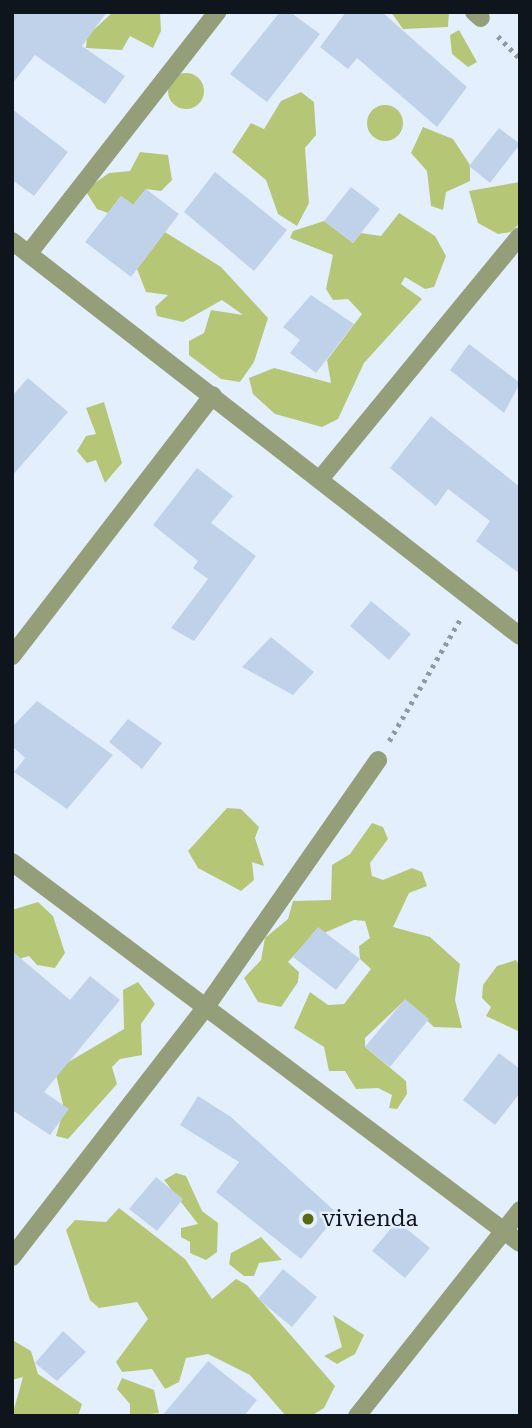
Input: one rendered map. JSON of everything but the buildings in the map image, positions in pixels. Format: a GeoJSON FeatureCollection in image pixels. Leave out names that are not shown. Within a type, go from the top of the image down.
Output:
{"type":"FeatureCollection","features":[{"type":"Feature","properties":{"kind":"street"},"geometry":{"type":"LineString","coordinates":[[29,253],[217,12]]}},
{"type":"Feature","properties":{"kind":"street"},"geometry":{"type":"LineString","coordinates":[[321,478],[520,236]]}},
{"type":"Feature","properties":{"kind":"street"},"geometry":{"type":"LineString","coordinates":[[12,241],[321,478],[520,636]]}},
{"type":"Feature","properties":{"kind":"street"},"geometry":{"type":"LineString","coordinates":[[12,656],[213,395]]}},
{"type":"Feature","properties":{"kind":"street"},"geometry":{"type":"LineString","coordinates":[[12,1257],[203,1011],[378,760]]}},
{"type":"Feature","properties":{"kind":"street"},"geometry":{"type":"LineString","coordinates":[[12,862],[203,1011],[520,1243]]}},
{"type":"Feature","properties":{"kind":"street"},"geometry":{"type":"LineString","coordinates":[[357,1416],[520,1210]]}},
{"type":"Feature","properties":{"kind":"path"},"geometry":{"type":"LineString","coordinates":[[477,15],[520,59]]}},
{"type":"Feature","properties":{"kind":"path"},"geometry":{"type":"LineString","coordinates":[[378,760],[472,600]]}},
{"type":"Feature","properties":{"kind":"green space"},"geometry":{"type":"Polygon","coordinates":[[[113,12],[160,12],[161,31],[153,48],[130,36],[122,50],[86,48],[87,36],[113,12]]]}},
{"type":"Feature","properties":{"kind":"green space"},"geometry":{"type":"Polygon","coordinates":[[[391,12],[449,12],[448,27],[403,29],[391,12]]]}},
{"type":"Feature","properties":{"kind":"green space"},"geometry":{"type":"Polygon","coordinates":[[[459,30],[477,62],[468,67],[452,54],[450,35],[459,30]]]}},
{"type":"Feature","properties":{"kind":"green space"},"geometry":{"type":"Polygon","coordinates":[[[186,73],[199,78],[204,91],[199,104],[186,109],[173,104],[168,91],[173,78],[186,73]]]}},
{"type":"Feature","properties":{"kind":"green space"},"geometry":{"type":"Polygon","coordinates":[[[301,92],[314,102],[316,135],[305,148],[309,203],[297,226],[278,214],[266,180],[232,152],[251,123],[264,129],[281,101],[301,92]]]}},
{"type":"Feature","properties":{"kind":"green space"},"geometry":{"type":"Polygon","coordinates":[[[385,105],[398,110],[403,123],[398,136],[385,141],[372,136],[367,123],[372,110],[385,105]]]}},
{"type":"Feature","properties":{"kind":"green space"},"geometry":{"type":"Polygon","coordinates":[[[423,127],[453,139],[470,165],[470,181],[446,192],[443,210],[431,206],[427,171],[411,153],[423,127]]]}},
{"type":"Feature","properties":{"kind":"green space"},"geometry":{"type":"Polygon","coordinates":[[[140,152],[168,155],[172,180],[161,191],[146,189],[133,205],[121,196],[108,213],[97,209],[85,190],[109,173],[130,171],[140,152]]]}},
{"type":"Feature","properties":{"kind":"green space"},"geometry":{"type":"Polygon","coordinates":[[[520,182],[520,223],[511,232],[498,234],[478,223],[469,191],[520,182]]]}},
{"type":"Feature","properties":{"kind":"green space"},"geometry":{"type":"Polygon","coordinates":[[[399,213],[435,236],[446,256],[434,287],[425,289],[405,277],[401,284],[422,299],[364,363],[338,419],[322,427],[275,414],[253,394],[249,378],[274,368],[331,383],[327,360],[362,314],[348,299],[333,300],[326,289],[333,255],[290,238],[293,231],[324,221],[353,243],[361,233],[381,236],[399,213]]]}},
{"type":"Feature","properties":{"kind":"green space"},"geometry":{"type":"Polygon","coordinates":[[[165,232],[221,267],[268,318],[254,362],[240,382],[221,379],[189,355],[189,341],[204,333],[211,310],[243,315],[222,300],[183,322],[157,316],[155,307],[168,295],[146,292],[137,269],[165,232]]]}},
{"type":"Feature","properties":{"kind":"green space"},"geometry":{"type":"Polygon","coordinates":[[[104,402],[122,463],[105,483],[96,460],[87,463],[77,451],[86,436],[96,434],[86,408],[104,402]]]}},
{"type":"Feature","properties":{"kind":"green space"},"geometry":{"type":"Polygon","coordinates":[[[227,808],[241,809],[259,827],[255,838],[264,866],[252,862],[254,880],[241,891],[198,868],[188,851],[227,808]]]}},
{"type":"Feature","properties":{"kind":"green space"},"geometry":{"type":"Polygon","coordinates":[[[372,823],[383,827],[388,839],[370,863],[372,876],[383,880],[412,868],[422,872],[427,886],[409,893],[393,927],[430,937],[460,964],[455,1000],[462,1028],[434,1027],[405,1000],[365,1038],[365,1047],[406,1081],[407,1094],[397,1109],[389,1108],[392,1095],[378,1088],[356,1089],[345,1071],[329,1071],[324,1047],[294,1028],[310,992],[328,1005],[344,1004],[371,969],[360,959],[359,946],[370,938],[365,921],[354,920],[308,940],[288,962],[299,972],[298,982],[281,1007],[258,1002],[244,978],[261,960],[265,938],[288,919],[293,901],[331,900],[332,865],[350,854],[372,823]]]}},
{"type":"Feature","properties":{"kind":"green space"},"geometry":{"type":"Polygon","coordinates":[[[38,902],[53,916],[65,953],[55,968],[37,965],[29,956],[12,961],[12,910],[38,902]]]}},
{"type":"Feature","properties":{"kind":"green space"},"geometry":{"type":"Polygon","coordinates":[[[516,960],[520,966],[520,1032],[486,1016],[491,1007],[482,998],[483,985],[497,966],[516,960]]]}},
{"type":"Feature","properties":{"kind":"green space"},"geometry":{"type":"Polygon","coordinates":[[[138,982],[155,1004],[141,1024],[142,1055],[120,1059],[112,1067],[117,1084],[68,1139],[56,1136],[64,1109],[55,1070],[124,1029],[123,990],[138,982]]]}},
{"type":"Feature","properties":{"kind":"green space"},"geometry":{"type":"Polygon","coordinates":[[[176,1173],[186,1176],[202,1211],[218,1223],[217,1252],[206,1260],[190,1253],[190,1242],[181,1237],[181,1228],[198,1224],[164,1180],[176,1173]]]}},
{"type":"Feature","properties":{"kind":"green space"},"geometry":{"type":"Polygon","coordinates":[[[119,1208],[185,1259],[212,1299],[236,1279],[247,1285],[335,1386],[324,1408],[311,1416],[286,1416],[250,1375],[208,1354],[186,1358],[179,1382],[165,1389],[152,1369],[122,1372],[116,1362],[148,1319],[137,1302],[99,1308],[90,1300],[66,1230],[75,1220],[106,1222],[119,1208]]]}},
{"type":"Feature","properties":{"kind":"green space"},"geometry":{"type":"Polygon","coordinates":[[[261,1237],[282,1260],[259,1263],[254,1276],[244,1276],[229,1264],[231,1253],[261,1237]]]}},
{"type":"Feature","properties":{"kind":"green space"},"geometry":{"type":"Polygon","coordinates":[[[333,1315],[364,1335],[355,1354],[337,1364],[324,1356],[342,1347],[333,1315]]]}},
{"type":"Feature","properties":{"kind":"green space"},"geometry":{"type":"Polygon","coordinates":[[[14,1341],[31,1351],[38,1374],[82,1404],[78,1416],[12,1416],[23,1377],[12,1380],[14,1341]]]}},
{"type":"Feature","properties":{"kind":"green space"},"geometry":{"type":"Polygon","coordinates":[[[122,1378],[154,1390],[159,1413],[130,1416],[130,1404],[117,1389],[122,1378]]]}},
{"type":"Feature","properties":{"kind":"place","name":"vivienda"},"geometry":{"type":"Point","coordinates":[308,1219]}}]}
